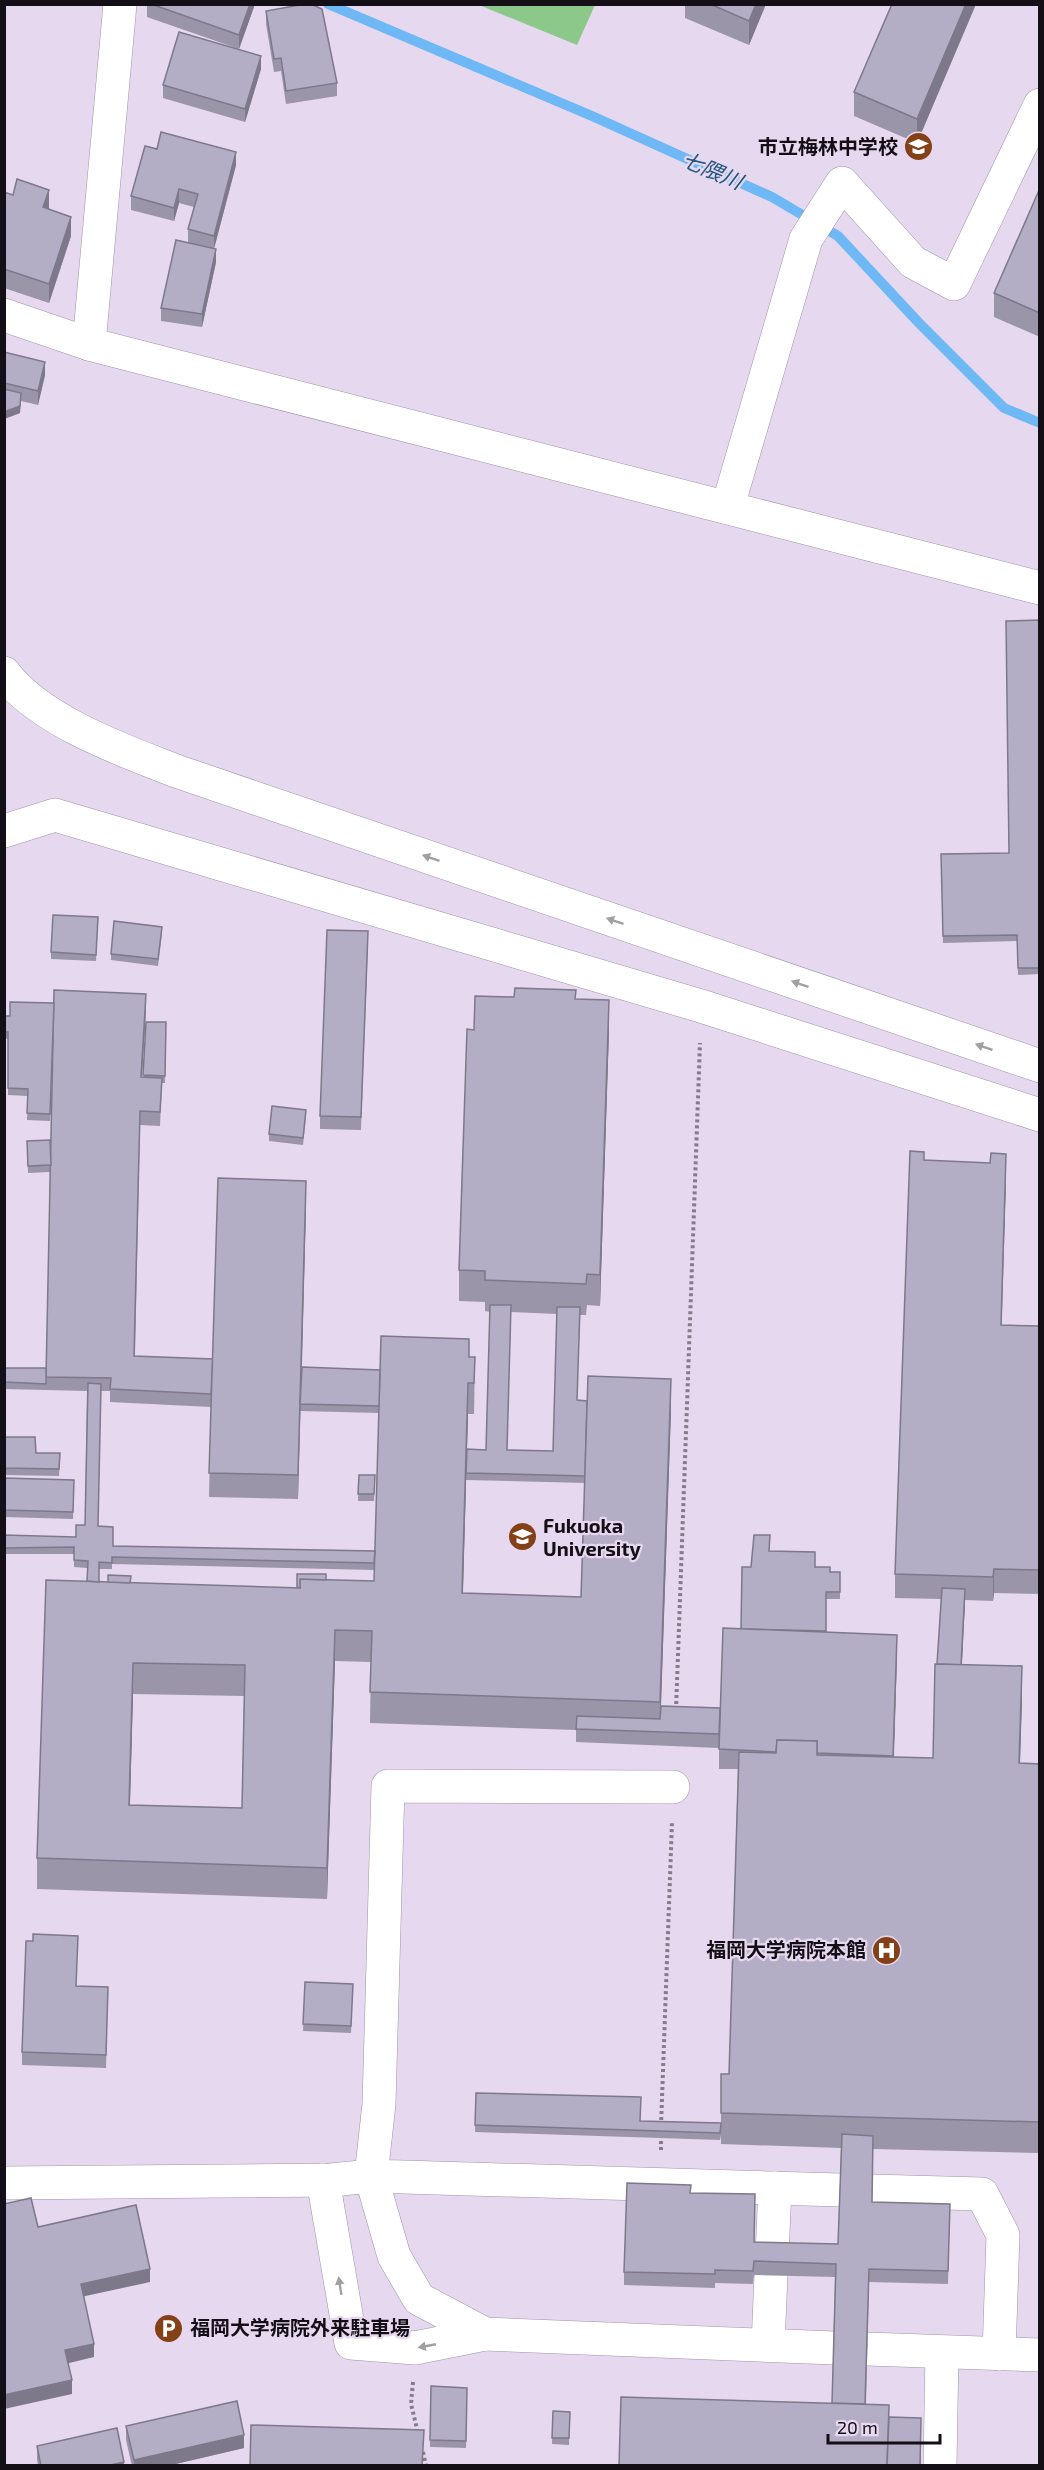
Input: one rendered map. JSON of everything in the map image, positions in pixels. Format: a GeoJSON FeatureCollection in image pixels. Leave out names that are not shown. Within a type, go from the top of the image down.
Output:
{"type":"FeatureCollection","features":[{"type":"Feature","properties":{"kind":"street"},"geometry":{"type":"LineString","coordinates":[[89,344],[120,4]]}},
{"type":"Feature","properties":{"kind":"street"},"geometry":{"type":"LineString","coordinates":[[728,506],[806,239],[842,183],[913,262],[954,284],[1040,105]]}},
{"type":"Feature","properties":{"kind":"street"},"geometry":{"type":"LineString","coordinates":[[4,315],[89,344],[728,506],[1040,588]]}},
{"type":"Feature","properties":{"kind":"street"},"geometry":{"type":"LineString","coordinates":[[4,673],[53,715],[110,745],[176,771],[1040,1066]]}},
{"type":"Feature","properties":{"kind":"street"},"geometry":{"type":"LineString","coordinates":[[4,831],[55,815],[701,1006],[1040,1115]]}},
{"type":"Feature","properties":{"kind":"street"},"geometry":{"type":"LineString","coordinates":[[485,2334],[419,2299],[394,2256],[371,2176],[379,2104],[388,1786],[674,1787]]}},
{"type":"Feature","properties":{"kind":"street"},"geometry":{"type":"LineString","coordinates":[[4,2182],[323,2180],[371,2176],[982,2194],[1003,2235],[999,2354]]}},
{"type":"Feature","properties":{"kind":"street"},"geometry":{"type":"LineString","coordinates":[[323,2180],[351,2343],[415,2348],[485,2334],[834,2348]]}},
{"type":"Feature","properties":{"kind":"street"},"geometry":{"type":"LineString","coordinates":[[768,2345],[775,2188]]}},
{"type":"Feature","properties":{"kind":"street"},"geometry":{"type":"LineString","coordinates":[[867,2349],[1040,2355]]}},
{"type":"Feature","properties":{"kind":"street"},"geometry":{"type":"LineString","coordinates":[[940,2466],[942,2352]]}},
{"type":"Feature","properties":{"kind":"path"},"geometry":{"type":"LineString","coordinates":[[676,1720],[701,1006]]}},
{"type":"Feature","properties":{"kind":"path"},"geometry":{"type":"LineString","coordinates":[[661,2128],[674,1787]]}},
{"type":"Feature","properties":{"kind":"path"},"geometry":{"type":"LineString","coordinates":[[415,2348],[411,2404],[419,2435]]}},
{"type":"Feature","properties":{"kind":"path"},"geometry":{"type":"LineString","coordinates":[[421,2445],[426,2466]]}},
{"type":"Feature","properties":{"kind":"green space"},"geometry":{"type":"Polygon","coordinates":[[[479,5],[595,5],[577,45],[479,5]]]}},
{"type":"Feature","properties":{"kind":"building"},"geometry":{"type":"Polygon","coordinates":[[[151,4],[250,4],[239,35],[151,4]]]}},
{"type":"Feature","properties":{"kind":"building"},"geometry":{"type":"Polygon","coordinates":[[[305,4],[322,9],[337,83],[286,91],[281,58],[274,59],[266,11],[305,4]]]}},
{"type":"Feature","properties":{"kind":"building"},"geometry":{"type":"Polygon","coordinates":[[[710,4],[756,4],[749,21],[710,4]]]}},
{"type":"Feature","properties":{"kind":"building"},"geometry":{"type":"Polygon","coordinates":[[[892,4],[966,4],[917,119],[854,92],[892,4]]]}},
{"type":"Feature","properties":{"kind":"building"},"geometry":{"type":"Polygon","coordinates":[[[179,32],[261,56],[245,109],[163,85],[179,32]]]}},
{"type":"Feature","properties":{"kind":"building"},"geometry":{"type":"Polygon","coordinates":[[[161,132],[236,152],[214,236],[188,229],[198,194],[179,189],[174,208],[131,196],[145,146],[157,149],[161,132]]]}},
{"type":"Feature","properties":{"kind":"building"},"geometry":{"type":"Polygon","coordinates":[[[17,179],[49,190],[43,207],[71,217],[49,284],[4,269],[4,192],[13,195],[17,179]]]}},
{"type":"Feature","properties":{"kind":"building"},"geometry":{"type":"Polygon","coordinates":[[[1040,188],[1040,313],[994,293],[1040,188]]]}},
{"type":"Feature","properties":{"kind":"building"},"geometry":{"type":"Polygon","coordinates":[[[176,240],[216,249],[202,314],[161,308],[176,240]]]}},
{"type":"Feature","properties":{"kind":"building"},"geometry":{"type":"Polygon","coordinates":[[[4,352],[45,362],[38,391],[4,383],[4,352]]]}},
{"type":"Feature","properties":{"kind":"building"},"geometry":{"type":"Polygon","coordinates":[[[4,389],[21,393],[20,406],[4,412],[4,389]]]}},
{"type":"Feature","properties":{"kind":"building"},"geometry":{"type":"Polygon","coordinates":[[[1040,620],[1040,968],[1018,968],[1017,935],[943,936],[941,854],[1009,853],[1006,621],[1040,620]]]}},
{"type":"Feature","properties":{"kind":"building"},"geometry":{"type":"Polygon","coordinates":[[[53,915],[98,917],[96,955],[51,952],[53,915]]]}},
{"type":"Feature","properties":{"kind":"building"},"geometry":{"type":"Polygon","coordinates":[[[114,921],[162,927],[158,959],[111,954],[114,921]]]}},
{"type":"Feature","properties":{"kind":"building"},"geometry":{"type":"Polygon","coordinates":[[[327,930],[368,931],[361,1117],[320,1116],[327,930]]]}},
{"type":"Feature","properties":{"kind":"building"},"geometry":{"type":"Polygon","coordinates":[[[515,988],[576,990],[575,999],[609,1000],[600,1275],[587,1274],[586,1284],[485,1280],[485,1271],[459,1270],[467,1029],[474,1030],[475,996],[514,997],[515,988]]]}},
{"type":"Feature","properties":{"kind":"building"},"geometry":{"type":"Polygon","coordinates":[[[54,990],[146,994],[141,1077],[162,1078],[160,1112],[140,1111],[134,1356],[213,1359],[211,1394],[110,1389],[111,1378],[46,1377],[54,990]]]}},
{"type":"Feature","properties":{"kind":"building"},"geometry":{"type":"Polygon","coordinates":[[[10,1002],[54,1003],[50,1114],[27,1113],[28,1089],[8,1088],[8,1032],[4,1032],[4,1016],[10,1016],[10,1002]]]}},
{"type":"Feature","properties":{"kind":"building"},"geometry":{"type":"Polygon","coordinates":[[[146,1022],[166,1022],[165,1076],[143,1075],[146,1022]]]}},
{"type":"Feature","properties":{"kind":"building"},"geometry":{"type":"Polygon","coordinates":[[[272,1106],[306,1110],[303,1138],[269,1134],[272,1106]]]}},
{"type":"Feature","properties":{"kind":"building"},"geometry":{"type":"Polygon","coordinates":[[[50,1140],[51,1165],[28,1166],[27,1141],[50,1140]]]}},
{"type":"Feature","properties":{"kind":"building"},"geometry":{"type":"Polygon","coordinates":[[[910,1151],[924,1152],[924,1160],[990,1163],[991,1153],[1006,1154],[1001,1325],[1040,1326],[1040,1570],[994,1569],[993,1577],[895,1574],[910,1151]]]}},
{"type":"Feature","properties":{"kind":"building"},"geometry":{"type":"Polygon","coordinates":[[[218,1178],[306,1181],[298,1475],[209,1473],[218,1178]]]}},
{"type":"Feature","properties":{"kind":"building"},"geometry":{"type":"Polygon","coordinates":[[[490,1305],[511,1305],[507,1450],[553,1451],[557,1307],[580,1307],[577,1400],[587,1401],[585,1476],[466,1473],[467,1449],[486,1450],[490,1305]]]}},
{"type":"Feature","properties":{"kind":"building"},"geometry":{"type":"Polygon","coordinates":[[[381,1336],[469,1339],[469,1357],[475,1357],[474,1383],[468,1383],[462,1593],[581,1597],[588,1376],[671,1379],[660,1702],[370,1692],[372,1631],[335,1630],[327,1868],[37,1858],[46,1580],[300,1588],[300,1579],[374,1581],[381,1336]],[[133,1663],[129,1805],[242,1808],[245,1665],[133,1663]]]}},
{"type":"Feature","properties":{"kind":"building"},"geometry":{"type":"Polygon","coordinates":[[[302,1367],[380,1370],[379,1406],[300,1404],[302,1367]]]}},
{"type":"Feature","properties":{"kind":"building"},"geometry":{"type":"Polygon","coordinates":[[[4,1368],[46,1368],[46,1384],[4,1382],[4,1368]]]}},
{"type":"Feature","properties":{"kind":"building"},"geometry":{"type":"Polygon","coordinates":[[[88,1383],[101,1384],[98,1526],[113,1527],[113,1546],[375,1551],[374,1563],[112,1557],[112,1563],[99,1562],[99,1582],[87,1581],[88,1561],[74,1560],[74,1547],[4,1548],[4,1535],[76,1537],[76,1525],[85,1525],[88,1383]]]}},
{"type":"Feature","properties":{"kind":"building"},"geometry":{"type":"Polygon","coordinates":[[[4,1437],[35,1437],[36,1453],[60,1453],[59,1469],[4,1468],[4,1437]]]}},
{"type":"Feature","properties":{"kind":"building"},"geometry":{"type":"Polygon","coordinates":[[[359,1475],[375,1475],[374,1494],[358,1494],[359,1475]]]}},
{"type":"Feature","properties":{"kind":"building"},"geometry":{"type":"Polygon","coordinates":[[[4,1478],[74,1480],[73,1512],[4,1510],[4,1478]]]}},
{"type":"Feature","properties":{"kind":"building"},"geometry":{"type":"Polygon","coordinates":[[[754,1535],[770,1535],[769,1551],[815,1552],[815,1567],[830,1567],[830,1572],[840,1572],[840,1592],[826,1592],[826,1631],[741,1629],[742,1567],[751,1567],[754,1535]]]}},
{"type":"Feature","properties":{"kind":"building"},"geometry":{"type":"Polygon","coordinates":[[[297,1574],[326,1574],[326,1580],[300,1579],[300,1588],[297,1587],[297,1574]]]}},
{"type":"Feature","properties":{"kind":"building"},"geometry":{"type":"Polygon","coordinates":[[[108,1575],[131,1576],[130,1583],[108,1582],[108,1575]]]}},
{"type":"Feature","properties":{"kind":"building"},"geometry":{"type":"Polygon","coordinates":[[[942,1588],[965,1589],[961,1665],[937,1664],[942,1588]]]}},
{"type":"Feature","properties":{"kind":"building"},"geometry":{"type":"Polygon","coordinates":[[[723,1628],[897,1635],[893,1756],[817,1753],[817,1741],[777,1740],[776,1752],[719,1749],[723,1628]]]}},
{"type":"Feature","properties":{"kind":"building","name":"福岡大学病院本館"},"geometry":{"type":"Polygon","coordinates":[[[935,1664],[1022,1666],[1019,1763],[1040,1764],[1040,2122],[721,2113],[721,2074],[729,2074],[739,1752],[776,1753],[777,1740],[817,1741],[817,1755],[933,1758],[935,1664]]]}},
{"type":"Feature","properties":{"kind":"building"},"geometry":{"type":"Polygon","coordinates":[[[661,1706],[720,1708],[719,1734],[576,1729],[577,1716],[660,1719],[661,1706]]]}},
{"type":"Feature","properties":{"kind":"building"},"geometry":{"type":"Polygon","coordinates":[[[33,1934],[78,1936],[76,1986],[108,1987],[106,2055],[22,2052],[26,1941],[33,1941],[33,1934]]]}},
{"type":"Feature","properties":{"kind":"building"},"geometry":{"type":"Polygon","coordinates":[[[305,1982],[353,1984],[351,2026],[303,2024],[305,1982]]]}},
{"type":"Feature","properties":{"kind":"building"},"geometry":{"type":"Polygon","coordinates":[[[476,2093],[641,2097],[640,2121],[721,2123],[720,2133],[475,2125],[476,2093]]]}},
{"type":"Feature","properties":{"kind":"building"},"geometry":{"type":"Polygon","coordinates":[[[842,2134],[873,2136],[872,2202],[950,2204],[948,2271],[869,2269],[865,2404],[832,2403],[836,2264],[754,2261],[753,2271],[715,2270],[715,2274],[624,2272],[627,2183],[691,2185],[690,2193],[755,2194],[754,2242],[838,2244],[842,2134]]]}},
{"type":"Feature","properties":{"kind":"building"},"geometry":{"type":"Polygon","coordinates":[[[31,2198],[38,2227],[136,2205],[150,2269],[81,2284],[94,2344],[65,2350],[72,2380],[4,2395],[4,2204],[31,2198]]]}},
{"type":"Feature","properties":{"kind":"building"},"geometry":{"type":"Polygon","coordinates":[[[431,2386],[467,2388],[466,2441],[430,2440],[431,2386]]]}},
{"type":"Feature","properties":{"kind":"building"},"geometry":{"type":"Polygon","coordinates":[[[621,2397],[889,2405],[887,2466],[619,2466],[621,2397]]]}},
{"type":"Feature","properties":{"kind":"building"},"geometry":{"type":"Polygon","coordinates":[[[237,2401],[244,2435],[134,2460],[126,2426],[237,2401]]]}},
{"type":"Feature","properties":{"kind":"building"},"geometry":{"type":"Polygon","coordinates":[[[553,2411],[570,2412],[569,2438],[552,2438],[553,2411]]]}},
{"type":"Feature","properties":{"kind":"building"},"geometry":{"type":"Polygon","coordinates":[[[889,2417],[921,2418],[920,2466],[887,2466],[889,2417]]]}},
{"type":"Feature","properties":{"kind":"building"},"geometry":{"type":"Polygon","coordinates":[[[251,2425],[424,2430],[422,2466],[250,2466],[251,2425]]]}},
{"type":"Feature","properties":{"kind":"building"},"geometry":{"type":"Polygon","coordinates":[[[117,2428],[124,2462],[106,2466],[41,2466],[37,2446],[117,2428]]]}},
{"type":"Feature","properties":{"kind":"waterway","name":"七隈川"},"geometry":{"type":"LineString","coordinates":[[328,4],[592,116],[772,197],[838,236],[919,323],[1004,408],[1040,423]]}},
{"type":"Feature","properties":{"kind":"place","name":"市立梅林中学校"},"geometry":{"type":"Point","coordinates":[919,147]}},
{"type":"Feature","properties":{"kind":"place","name":"Fukuoka University"},"geometry":{"type":"Point","coordinates":[522,1537]}},
{"type":"Feature","properties":{"kind":"place","name":"福岡大学病院本館"},"geometry":{"type":"Point","coordinates":[887,1950]}},
{"type":"Feature","properties":{"kind":"place","name":"福岡大学病院外来駐車場"},"geometry":{"type":"Point","coordinates":[169,2328]}}]}
